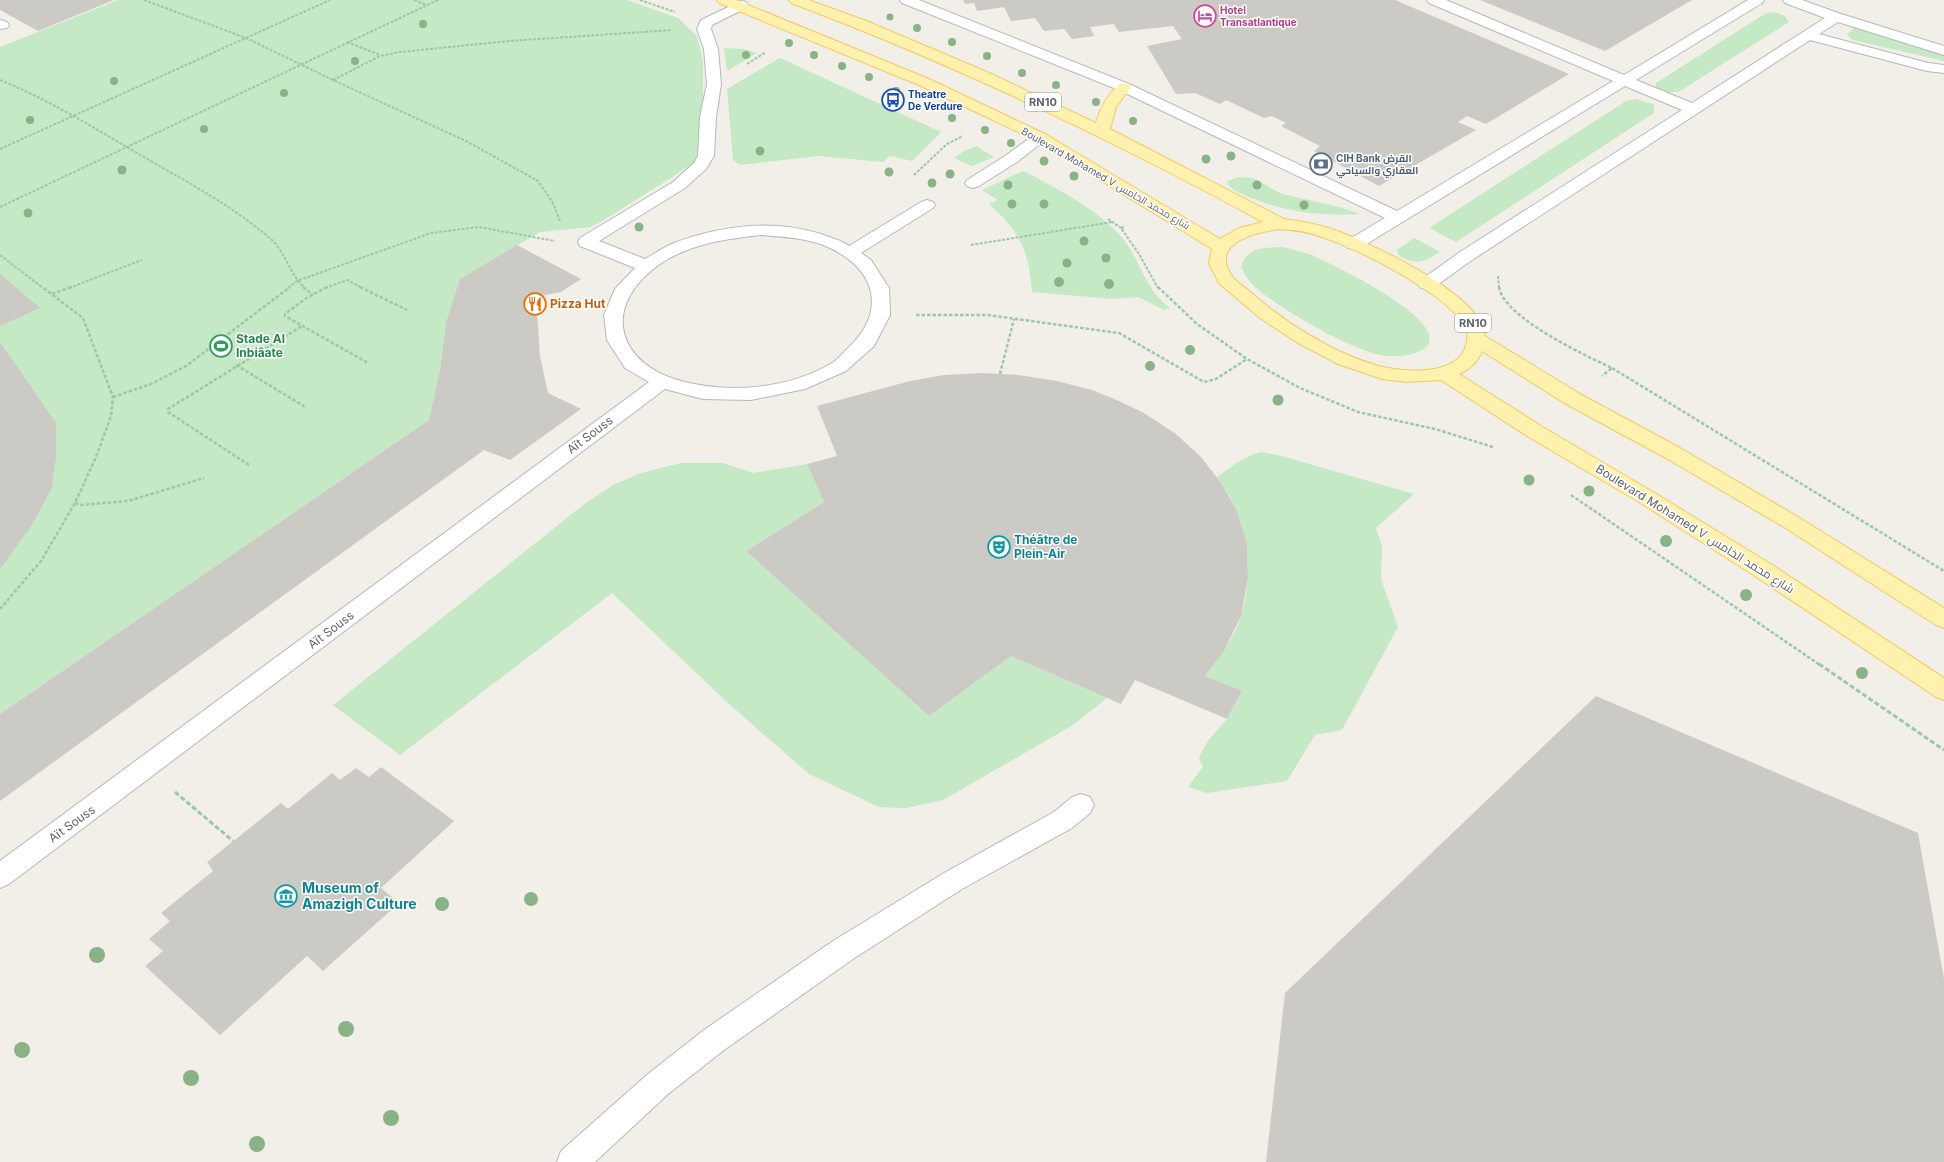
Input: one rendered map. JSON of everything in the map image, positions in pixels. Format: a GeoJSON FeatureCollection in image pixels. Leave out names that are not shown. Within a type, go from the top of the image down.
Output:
{"type":"FeatureCollection","features":[{"type":"Feature","properties":{"kind":"main road","name":"Boulevard Mohamed V شارع محمد الخامس"},"geometry":{"type":"LineString","coordinates":[[724,0],[924,82],[1040,137],[1221,247]]}},
{"type":"Feature","properties":{"kind":"main road","name":"RN10"},"geometry":{"type":"LineString","coordinates":[[796,0],[957,65],[1057,108],[1205,183],[1280,224]]}},
{"type":"Feature","properties":{"kind":"main road"},"geometry":{"type":"LineString","coordinates":[[1102,131],[1104,115],[1112,101],[1124,87]]}},
{"type":"Feature","properties":{"kind":"main road","name":"RN10"},"geometry":{"type":"LineString","coordinates":[[1280,224],[1306,227],[1354,244],[1404,269],[1427,284],[1463,311],[1474,324],[1477,339],[1473,353],[1462,365],[1444,373],[1423,377],[1404,377],[1373,371],[1336,355],[1271,318],[1245,298],[1223,277],[1217,262],[1221,247],[1235,235],[1256,227],[1280,224]]}},
{"type":"Feature","properties":{"kind":"main road","name":"RN10"},"geometry":{"type":"LineString","coordinates":[[1477,339],[1573,399],[1673,453],[1784,518],[1944,619]]}},
{"type":"Feature","properties":{"kind":"main road","name":"Boulevard Mohamed V شارع محمد الخامس"},"geometry":{"type":"LineString","coordinates":[[1444,373],[1534,430],[1693,526],[1944,690]]}},
{"type":"Feature","properties":{"kind":"street"},"geometry":{"type":"LineString","coordinates":[[907,0],[1124,87],[1397,217]]}},
{"type":"Feature","properties":{"kind":"street"},"geometry":{"type":"LineString","coordinates":[[1434,0],[1693,109]]}},
{"type":"Feature","properties":{"kind":"street"},"geometry":{"type":"LineString","coordinates":[[1354,244],[1626,81],[1757,0]]}},
{"type":"Feature","properties":{"kind":"street"},"geometry":{"type":"LineString","coordinates":[[1790,0],[1836,17],[1944,51]]}},
{"type":"Feature","properties":{"kind":"street"},"geometry":{"type":"LineString","coordinates":[[646,266],[586,242],[679,185],[700,166],[706,156],[708,117],[714,84],[711,50],[704,29],[706,23],[741,6]]}},
{"type":"Feature","properties":{"kind":"street"},"geometry":{"type":"LineString","coordinates":[[1427,284],[1466,256],[1836,17]]}},
{"type":"Feature","properties":{"kind":"street"},"geometry":{"type":"LineString","coordinates":[[1806,35],[1927,67],[1944,69]]}},
{"type":"Feature","properties":{"kind":"street"},"geometry":{"type":"LineString","coordinates":[[973,183],[1011,159],[1040,137]]}},
{"type":"Feature","properties":{"kind":"street"},"geometry":{"type":"LineString","coordinates":[[849,253],[927,205]]}},
{"type":"Feature","properties":{"kind":"street"},"geometry":{"type":"LineString","coordinates":[[761,230],[802,234],[837,245],[865,264],[880,288],[881,315],[867,342],[839,367],[798,385],[751,394],[704,393],[662,382],[632,364],[616,340],[613,314],[624,289],[646,266],[679,247],[718,235],[761,230]]}},
{"type":"Feature","properties":{"kind":"street","name":"Aït Souss"},"geometry":{"type":"LineString","coordinates":[[0,876],[147,768],[662,382]]}},
{"type":"Feature","properties":{"kind":"street"},"geometry":{"type":"LineString","coordinates":[[572,1162],[658,1084],[714,1040],[843,950],[953,881],[1063,820],[1081,805]]}},
{"type":"Feature","properties":{"kind":"path"},"geometry":{"type":"LineString","coordinates":[[144,0],[246,38],[468,142],[538,181],[553,203],[562,226]]}},
{"type":"Feature","properties":{"kind":"path"},"geometry":{"type":"LineString","coordinates":[[0,149],[330,0]]}},
{"type":"Feature","properties":{"kind":"path"},"geometry":{"type":"LineString","coordinates":[[414,0],[428,5]]}},
{"type":"Feature","properties":{"kind":"path"},"geometry":{"type":"LineString","coordinates":[[0,207],[124,147],[438,0]]}},
{"type":"Feature","properties":{"kind":"path"},"geometry":{"type":"LineString","coordinates":[[333,80],[380,56],[433,48],[509,40],[704,29]]}},
{"type":"Feature","properties":{"kind":"path"},"geometry":{"type":"LineString","coordinates":[[347,42],[380,56]]}},
{"type":"Feature","properties":{"kind":"path"},"geometry":{"type":"LineString","coordinates":[[0,80],[29,92],[74,116],[124,147],[236,211],[274,242],[297,281],[313,295]]}},
{"type":"Feature","properties":{"kind":"path"},"geometry":{"type":"LineString","coordinates":[[958,134],[1011,159]]}},
{"type":"Feature","properties":{"kind":"path"},"geometry":{"type":"LineString","coordinates":[[926,165],[947,144],[962,136]]}},
{"type":"Feature","properties":{"kind":"path"},"geometry":{"type":"LineString","coordinates":[[1106,217],[1120,228]]}},
{"type":"Feature","properties":{"kind":"path"},"geometry":{"type":"LineString","coordinates":[[971,245],[1112,222]]}},
{"type":"Feature","properties":{"kind":"path"},"geometry":{"type":"LineString","coordinates":[[113,397],[151,384],[186,366],[297,281],[431,233],[479,227],[558,242]]}},
{"type":"Feature","properties":{"kind":"path"},"geometry":{"type":"LineString","coordinates":[[0,255],[83,318],[113,397],[111,416],[96,457],[75,503],[41,561],[0,609]]}},
{"type":"Feature","properties":{"kind":"path"},"geometry":{"type":"LineString","coordinates":[[52,294],[142,260]]}},
{"type":"Feature","properties":{"kind":"path"},"geometry":{"type":"LineString","coordinates":[[368,363],[285,316],[285,314],[313,295],[339,281],[350,280],[407,310]]}},
{"type":"Feature","properties":{"kind":"path"},"geometry":{"type":"LineString","coordinates":[[881,315],[987,315],[1119,333],[1204,382],[1216,379],[1247,359]]}},
{"type":"Feature","properties":{"kind":"path"},"geometry":{"type":"LineString","coordinates":[[1000,374],[1014,319]]}},
{"type":"Feature","properties":{"kind":"path"},"geometry":{"type":"LineString","coordinates":[[249,465],[168,411],[171,405],[302,326]]}},
{"type":"Feature","properties":{"kind":"path"},"geometry":{"type":"LineString","coordinates":[[236,365],[307,408]]}},
{"type":"Feature","properties":{"kind":"path"},"geometry":{"type":"LineString","coordinates":[[1612,368],[1944,571]]}},
{"type":"Feature","properties":{"kind":"path"},"geometry":{"type":"LineString","coordinates":[[75,503],[81,505],[128,501],[204,478]]}},
{"type":"Feature","properties":{"kind":"path"},"geometry":{"type":"LineString","coordinates":[[1568,493],[1944,750]]}},
{"type":"Feature","properties":{"kind":"path"},"geometry":{"type":"LineString","coordinates":[[147,768],[232,841]]}},
{"type":"Feature","properties":{"kind":"green space","name":"Stade Al Inbiâate"},"geometry":{"type":"Polygon","coordinates":[[[118,0],[627,0],[678,18],[697,36],[703,61],[703,150],[696,162],[591,227],[540,232],[460,279],[446,322],[440,370],[429,420],[0,714],[0,47],[118,0]]]}},
{"type":"Feature","properties":{"kind":"green space"},"geometry":{"type":"Polygon","coordinates":[[[1775,12],[1785,16],[1789,22],[1680,91],[1668,93],[1656,89],[1656,83],[1766,13],[1775,12]]]}},
{"type":"Feature","properties":{"kind":"green space"},"geometry":{"type":"Polygon","coordinates":[[[1855,27],[1868,29],[1944,54],[1944,61],[1853,40],[1847,35],[1855,27]]]}},
{"type":"Feature","properties":{"kind":"green space"},"geometry":{"type":"Polygon","coordinates":[[[724,48],[744,49],[757,53],[727,71],[724,48]]]}},
{"type":"Feature","properties":{"kind":"green space"},"geometry":{"type":"Polygon","coordinates":[[[780,58],[941,132],[912,161],[890,156],[883,162],[819,156],[740,165],[733,160],[727,89],[780,58]]]}},
{"type":"Feature","properties":{"kind":"green space"},"geometry":{"type":"Polygon","coordinates":[[[1637,99],[1654,105],[1654,113],[1456,242],[1429,228],[1626,101],[1637,99]]]}},
{"type":"Feature","properties":{"kind":"green space"},"geometry":{"type":"Polygon","coordinates":[[[976,146],[994,157],[972,166],[954,158],[964,151],[976,146]]]}},
{"type":"Feature","properties":{"kind":"green space"},"geometry":{"type":"Polygon","coordinates":[[[1023,171],[1090,209],[1114,229],[1130,249],[1149,285],[1170,308],[1164,310],[1138,297],[1112,299],[1032,292],[1031,277],[1021,243],[1000,214],[989,204],[998,200],[982,190],[1023,171]]]}},
{"type":"Feature","properties":{"kind":"green space"},"geometry":{"type":"Polygon","coordinates":[[[1239,177],[1253,178],[1282,194],[1340,207],[1360,214],[1319,214],[1280,208],[1240,193],[1227,184],[1228,181],[1239,177]]]}},
{"type":"Feature","properties":{"kind":"green space"},"geometry":{"type":"Polygon","coordinates":[[[1414,238],[1440,252],[1419,262],[1410,261],[1401,257],[1397,250],[1414,238]]]}},
{"type":"Feature","properties":{"kind":"green space"},"geometry":{"type":"Polygon","coordinates":[[[1283,247],[1312,255],[1341,269],[1387,295],[1408,310],[1423,324],[1430,338],[1424,349],[1414,354],[1396,356],[1380,355],[1367,351],[1312,325],[1276,303],[1251,283],[1241,267],[1247,255],[1252,252],[1263,248],[1283,247]]]}},
{"type":"Feature","properties":{"kind":"green space"},"geometry":{"type":"Polygon","coordinates":[[[1261,452],[1278,455],[1414,494],[1376,528],[1382,546],[1381,579],[1398,627],[1342,730],[1315,735],[1287,781],[1207,793],[1188,787],[1203,767],[1199,758],[1207,742],[1227,719],[1242,692],[1205,676],[1226,648],[1238,624],[1246,598],[1248,580],[1248,561],[1242,525],[1236,508],[1217,477],[1243,459],[1261,452]]]}},
{"type":"Feature","properties":{"kind":"green space"},"geometry":{"type":"Polygon","coordinates":[[[681,463],[723,463],[753,473],[807,464],[824,502],[746,551],[929,716],[1011,656],[1107,698],[1073,725],[943,800],[906,808],[879,807],[809,774],[729,704],[612,593],[400,755],[333,705],[583,505],[613,485],[641,473],[681,463]]]}},
{"type":"Feature","properties":{"kind":"building"},"geometry":{"type":"Polygon","coordinates":[[[0,0],[114,0],[38,31],[0,10],[0,0]]]}},
{"type":"Feature","properties":{"kind":"building"},"geometry":{"type":"Polygon","coordinates":[[[963,0],[1395,0],[1569,74],[1486,124],[1467,116],[1458,122],[1476,130],[1379,186],[1314,151],[1320,146],[1281,126],[1286,123],[1272,116],[1264,118],[1226,100],[1220,104],[1195,93],[1176,94],[1147,46],[1182,39],[1173,26],[1119,32],[1114,24],[1090,27],[1094,36],[1072,39],[1064,29],[1044,31],[1035,18],[1011,21],[1004,7],[977,11],[974,3],[965,4],[963,0]]]}},
{"type":"Feature","properties":{"kind":"building"},"geometry":{"type":"Polygon","coordinates":[[[1480,0],[1692,0],[1605,51],[1480,0]]]}},
{"type":"Feature","properties":{"kind":"building"},"geometry":{"type":"Polygon","coordinates":[[[517,245],[581,279],[561,292],[536,297],[540,356],[548,393],[581,409],[510,460],[484,450],[0,801],[0,714],[429,420],[440,370],[446,322],[460,279],[517,245]]]}},
{"type":"Feature","properties":{"kind":"building"},"geometry":{"type":"Polygon","coordinates":[[[0,274],[40,308],[0,326],[0,274]]]}},
{"type":"Feature","properties":{"kind":"building"},"geometry":{"type":"Polygon","coordinates":[[[0,342],[56,423],[56,456],[52,487],[32,525],[0,569],[0,342]]]}},
{"type":"Feature","properties":{"kind":"building","name":"Théâtre de Plein-Air"},"geometry":{"type":"Polygon","coordinates":[[[983,373],[1019,375],[1057,381],[1092,390],[1119,401],[1144,413],[1176,434],[1201,457],[1222,484],[1237,511],[1247,543],[1248,578],[1241,616],[1224,651],[1205,676],[1242,691],[1227,719],[1135,680],[1121,704],[1011,656],[929,716],[746,551],[824,502],[807,464],[837,456],[817,406],[910,381],[944,375],[983,373]]]}},
{"type":"Feature","properties":{"kind":"building"},"geometry":{"type":"Polygon","coordinates":[[[1596,696],[1918,833],[1944,979],[1944,1162],[1266,1162],[1285,993],[1596,696]]]}},
{"type":"Feature","properties":{"kind":"building","name":"Museum of Amazigh Culture"},"geometry":{"type":"Polygon","coordinates":[[[381,767],[454,821],[381,888],[399,903],[323,971],[307,956],[220,1035],[145,966],[163,951],[149,939],[170,921],[161,913],[213,871],[207,862],[281,803],[288,809],[332,773],[340,780],[356,768],[369,777],[381,767]]]}},
{"type":"Feature","properties":{"kind":"place","name":"Hotel Transatlantique"},"geometry":{"type":"Point","coordinates":[1205,16]}},
{"type":"Feature","properties":{"kind":"place","name":"Theatre De Verdure"},"geometry":{"type":"Point","coordinates":[893,100]}},
{"type":"Feature","properties":{"kind":"place","name":"CIH Bank القرض العقاري والسياحي"},"geometry":{"type":"Point","coordinates":[1321,164]}},
{"type":"Feature","properties":{"kind":"place","name":"Pizza Hut"},"geometry":{"type":"Point","coordinates":[535,304]}},
{"type":"Feature","properties":{"kind":"place","name":"Stade Al Inbiâate"},"geometry":{"type":"Point","coordinates":[221,346]}},
{"type":"Feature","properties":{"kind":"place","name":"Théâtre de Plein-Air"},"geometry":{"type":"Point","coordinates":[999,547]}},
{"type":"Feature","properties":{"kind":"place","name":"Museum of Amazigh Culture"},"geometry":{"type":"Point","coordinates":[286,896]}}]}
